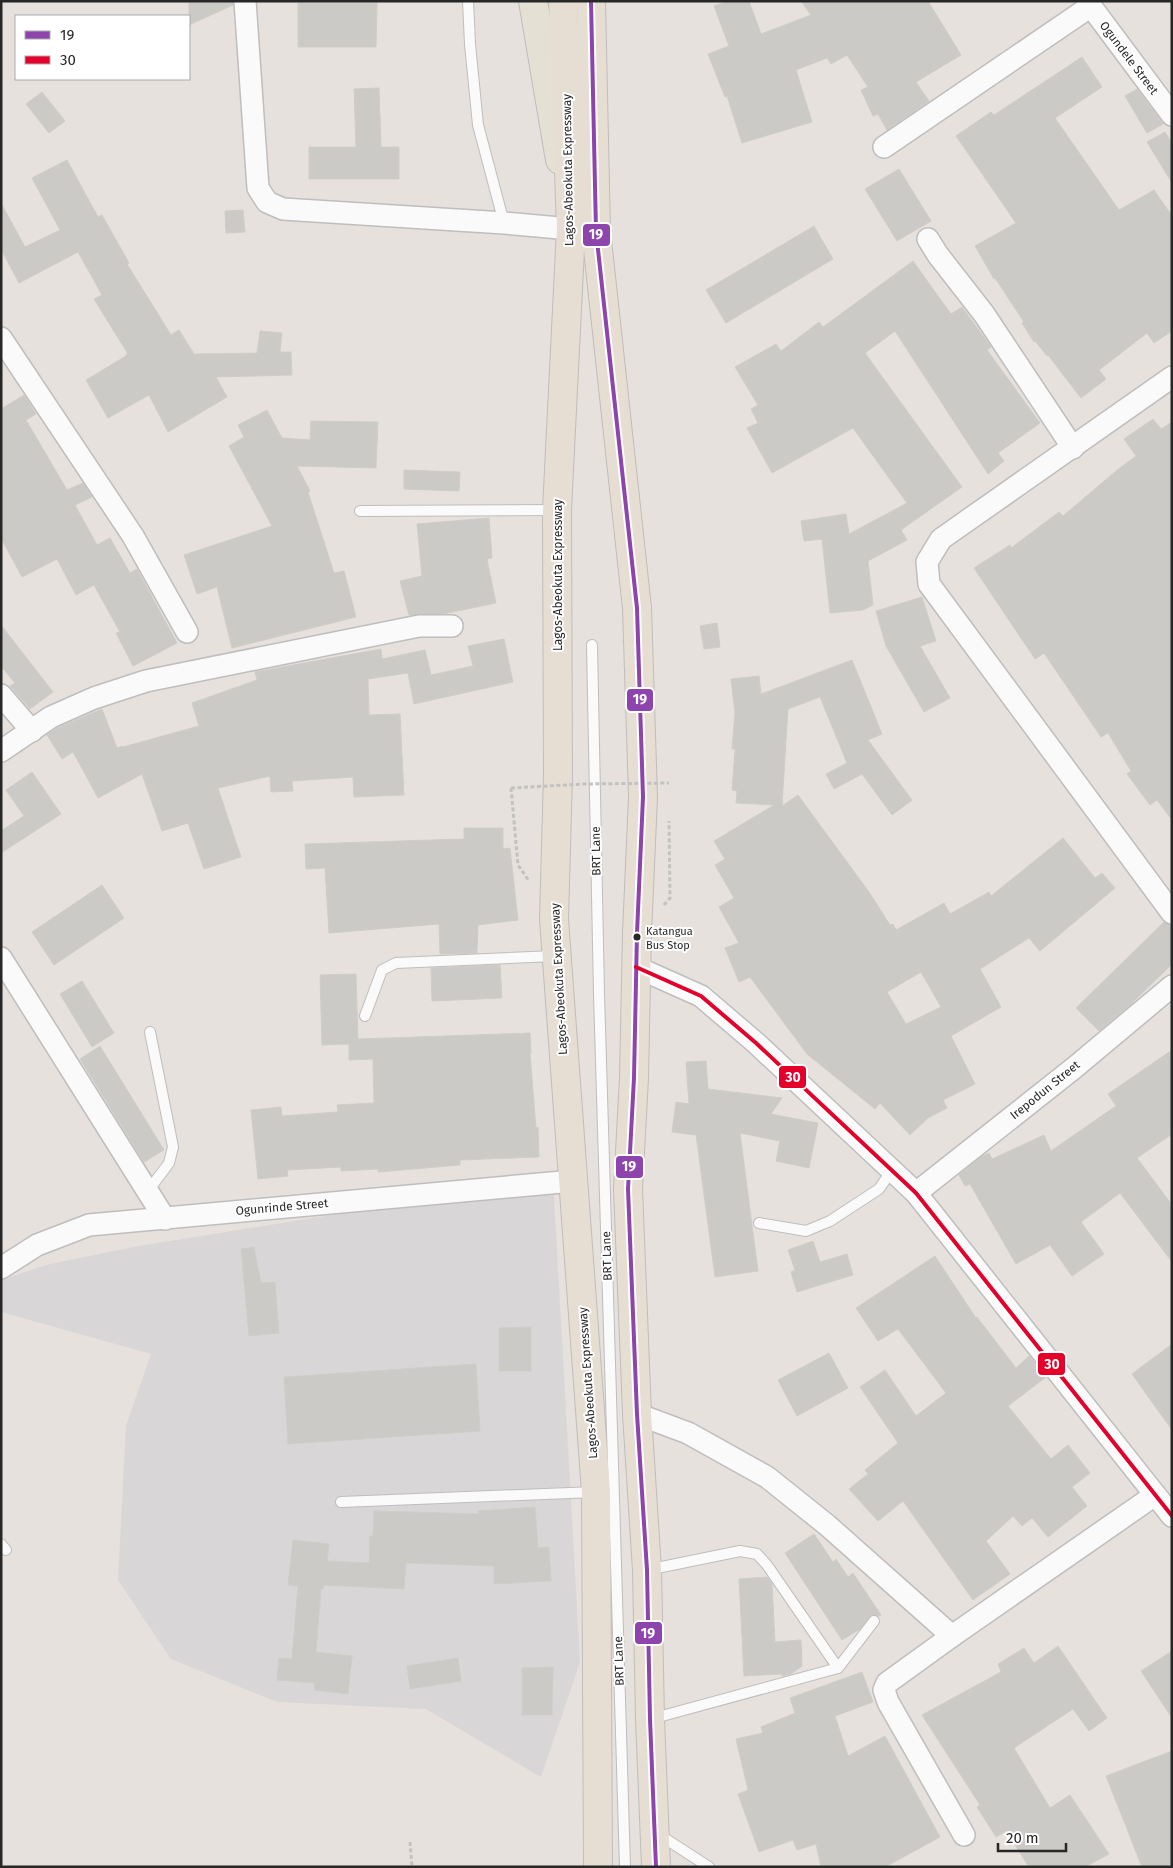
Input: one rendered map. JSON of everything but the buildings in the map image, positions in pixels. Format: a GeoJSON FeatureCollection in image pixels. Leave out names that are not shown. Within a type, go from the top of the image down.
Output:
{"type":"FeatureCollection","features":[{"type":"Feature","properties":{"kind":"highway","name":"Lagos-Abeokuta Expressway"},"geometry":{"type":"LineString","coordinates":[[563,1],[584,230],[637,608],[643,797],[636,967],[634,1078],[628,1189],[637,1414],[647,1570],[650,1719],[656,1867]]}},
{"type":"Feature","properties":{"kind":"highway","name":"Lagos-Abeokuta Expressway"},"geometry":{"type":"LineString","coordinates":[[591,1],[584,230],[557,510],[558,775],[554,919],[555,956],[596,1492],[598,1867]]}},
{"type":"Feature","properties":{"kind":"main road"},"geometry":{"type":"LineString","coordinates":[[533,1],[584,230]]}},
{"type":"Feature","properties":{"kind":"main road"},"geometry":{"type":"LineString","coordinates":[[584,230],[604,1]]}},
{"type":"Feature","properties":{"kind":"street"},"geometry":{"type":"LineString","coordinates":[[245,1],[258,188],[267,202],[283,209],[504,222],[584,230]]}},
{"type":"Feature","properties":{"kind":"street"},"geometry":{"type":"LineString","coordinates":[[884,147],[1089,4]]}},
{"type":"Feature","properties":{"kind":"street","name":"Ogundele Street"},"geometry":{"type":"LineString","coordinates":[[1089,4],[1172,115]]}},
{"type":"Feature","properties":{"kind":"street"},"geometry":{"type":"LineString","coordinates":[[928,239],[938,255],[984,314],[1073,448]]}},
{"type":"Feature","properties":{"kind":"street"},"geometry":{"type":"LineString","coordinates":[[1,338],[133,536],[187,632]]}},
{"type":"Feature","properties":{"kind":"street"},"geometry":{"type":"LineString","coordinates":[[1172,377],[941,539],[927,562],[929,584],[1172,913]]}},
{"type":"Feature","properties":{"kind":"street"},"geometry":{"type":"LineString","coordinates":[[1,751],[51,717],[94,698],[146,681],[419,626],[452,626]]}},
{"type":"Feature","properties":{"kind":"street"},"geometry":{"type":"LineString","coordinates":[[1,695],[32,731]]}},
{"type":"Feature","properties":{"kind":"street"},"geometry":{"type":"LineString","coordinates":[[1,958],[165,1218]]}},
{"type":"Feature","properties":{"kind":"street"},"geometry":{"type":"LineString","coordinates":[[636,967],[701,996],[756,1043],[916,1193],[1172,1516]]}},
{"type":"Feature","properties":{"kind":"street","name":"Irepodun Street"},"geometry":{"type":"LineString","coordinates":[[916,1193],[1074,1068],[1172,986]]}},
{"type":"Feature","properties":{"kind":"street","name":"Ogunrinde Street"},"geometry":{"type":"LineString","coordinates":[[1,1268],[37,1245],[88,1225],[573,1181]]}},
{"type":"Feature","properties":{"kind":"street"},"geometry":{"type":"LineString","coordinates":[[637,1414],[688,1432],[767,1477],[827,1525],[952,1636]]}},
{"type":"Feature","properties":{"kind":"street"},"geometry":{"type":"LineString","coordinates":[[964,1835],[888,1702],[884,1690],[887,1683],[1155,1495]]}},
{"type":"Feature","properties":{"kind":"lane"},"geometry":{"type":"LineString","coordinates":[[468,1],[478,125],[504,222]]}},
{"type":"Feature","properties":{"kind":"lane"},"geometry":{"type":"LineString","coordinates":[[360,511],[557,510]]}},
{"type":"Feature","properties":{"kind":"lane","name":"BRT Lane"},"geometry":{"type":"LineString","coordinates":[[592,645],[600,1014],[625,1867]]}},
{"type":"Feature","properties":{"kind":"lane"},"geometry":{"type":"LineString","coordinates":[[365,1016],[382,970],[396,963],[555,956]]}},
{"type":"Feature","properties":{"kind":"lane"},"geometry":{"type":"LineString","coordinates":[[148,1191],[168,1163],[172,1147],[150,1032]]}},
{"type":"Feature","properties":{"kind":"lane"},"geometry":{"type":"LineString","coordinates":[[759,1223],[806,1230],[830,1221],[879,1189],[892,1170]]}},
{"type":"Feature","properties":{"kind":"lane"},"geometry":{"type":"LineString","coordinates":[[342,1502],[596,1492]]}},
{"type":"Feature","properties":{"kind":"lane"},"geometry":{"type":"LineString","coordinates":[[647,1570],[740,1551],[757,1554],[767,1565],[838,1668]]}},
{"type":"Feature","properties":{"kind":"lane"},"geometry":{"type":"LineString","coordinates":[[650,1719],[838,1668],[874,1621]]}},
{"type":"Feature","properties":{"kind":"lane"},"geometry":{"type":"LineString","coordinates":[[655,1832],[709,1867]]}},
{"type":"Feature","properties":{"kind":"path"},"geometry":{"type":"LineString","coordinates":[[518,865],[510,788],[584,784],[668,783],[669,793]]}},
{"type":"Feature","properties":{"kind":"path"},"geometry":{"type":"LineString","coordinates":[[669,812],[670,898]]}},
{"type":"Feature","properties":{"kind":"path"},"geometry":{"type":"LineString","coordinates":[[410,1842],[412,1867]]}},
{"type":"Feature","properties":{"kind":"shaded area"},"geometry":{"type":"Polygon","coordinates":[[[553,1179],[580,1662],[541,1777],[426,1709],[277,1702],[171,1659],[118,1580],[126,1426],[151,1354],[1,1312],[1,1280],[46,1265],[133,1247],[553,1179]]]}},
{"type":"Feature","properties":{"kind":"transit line","name":"19"},"geometry":{"type":"LineString","coordinates":[[591,1],[596,231],[637,608],[643,797],[637,933],[634,1078],[628,1189],[637,1414],[647,1570],[650,1719],[656,1867]]}},
{"type":"Feature","properties":{"kind":"transit line","name":"30"},"geometry":{"type":"LineString","coordinates":[[636,967],[701,996],[756,1043],[916,1193],[1172,1516]]}},
{"type":"Feature","properties":{"kind":"place","name":"Katangua Bus Stop"},"geometry":{"type":"Point","coordinates":[637,937]}}]}
